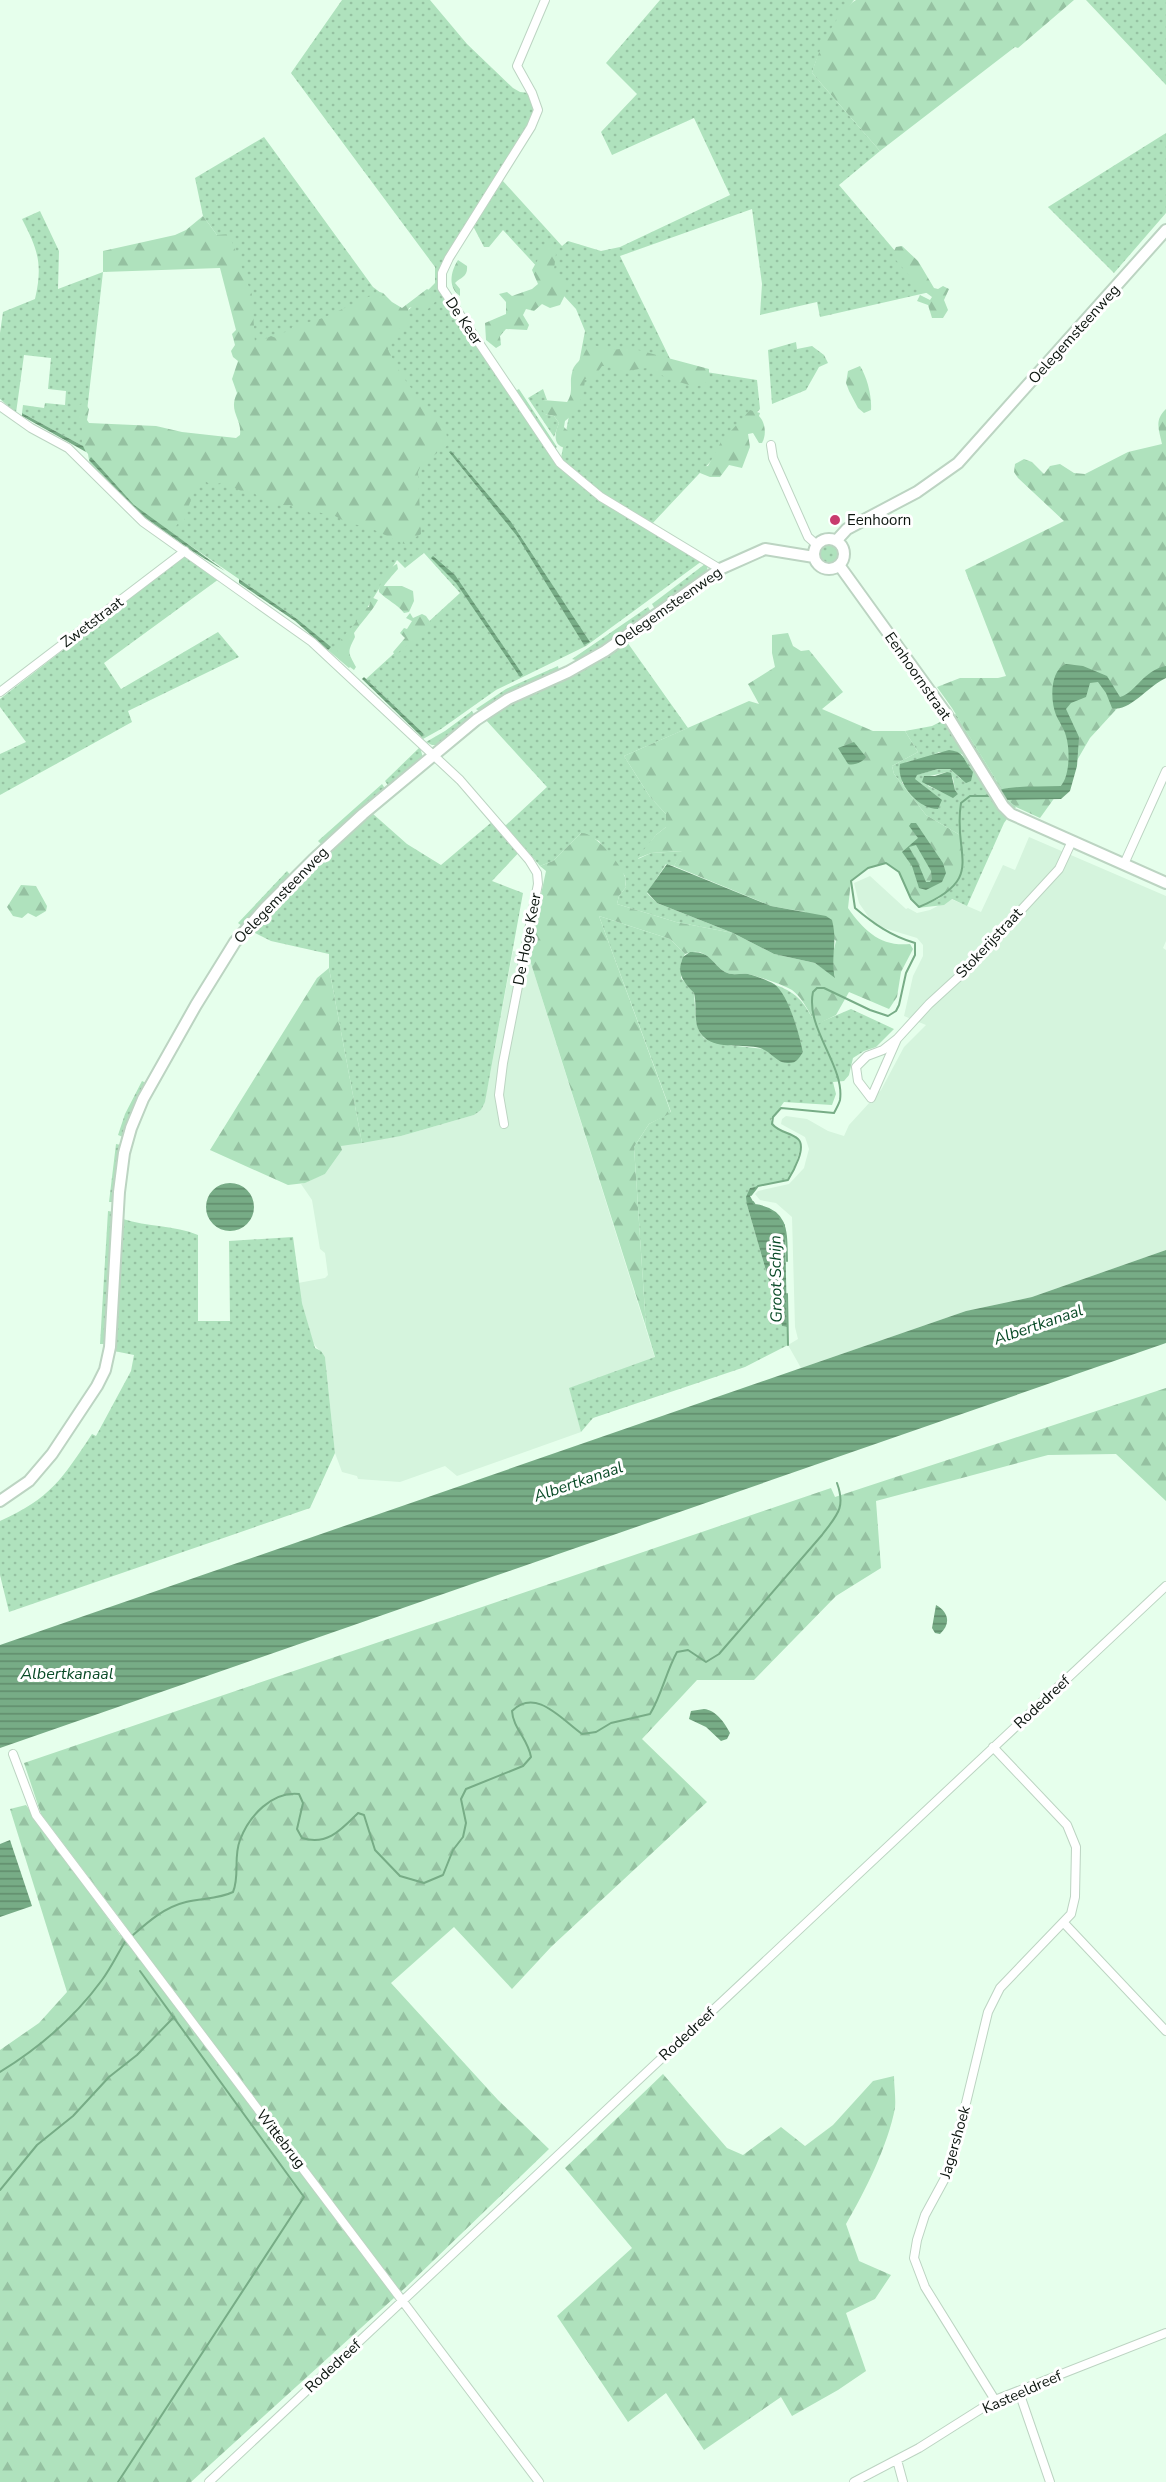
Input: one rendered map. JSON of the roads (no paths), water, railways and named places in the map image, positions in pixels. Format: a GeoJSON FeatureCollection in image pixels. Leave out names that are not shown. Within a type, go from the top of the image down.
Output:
{"type":"FeatureCollection","features":[{"type":"Feature","properties":{"kind":"street","name":"De Keer"},"geometry":{"type":"LineString","coordinates":[[546,0],[517,66],[532,93],[538,110],[531,127],[449,258],[442,273],[442,288],[560,463],[601,497],[720,570]]}},
{"type":"Feature","properties":{"kind":"street","name":"Oelegemsteenweg"},"geometry":{"type":"LineString","coordinates":[[839,545],[865,519],[944,475],[965,456],[1166,230]]}},
{"type":"Feature","properties":{"kind":"street","name":"De Hoge Keer"},"geometry":{"type":"LineString","coordinates":[[0,406],[31,428],[68,448],[143,522],[312,642],[460,780],[525,854],[538,878],[503,1063],[499,1095],[504,1124]]}},
{"type":"Feature","properties":{"kind":"street"},"geometry":{"type":"LineString","coordinates":[[771,445],[773,458],[815,550],[817,563],[824,568],[831,569],[839,565],[842,560],[839,545],[826,540],[815,550]]}},
{"type":"Feature","properties":{"kind":"street","name":"Oelegemsteenweg"},"geometry":{"type":"LineString","coordinates":[[0,1501],[22,1487],[43,1465],[91,1397],[105,1370],[110,1347],[119,1192],[124,1153],[131,1128],[143,1099],[235,942],[265,908],[329,844],[434,755],[494,708],[605,651],[720,570],[765,549],[815,550]]}},
{"type":"Feature","properties":{"kind":"street","name":"Zwetstraat"},"geometry":{"type":"LineString","coordinates":[[0,692],[185,551]]}},
{"type":"Feature","properties":{"kind":"street","name":"Eenhoornstraat"},"geometry":{"type":"LineString","coordinates":[[839,565],[945,712],[1003,806],[1011,814],[1072,841]]}},
{"type":"Feature","properties":{"kind":"street"},"geometry":{"type":"LineString","coordinates":[[1124,864],[1166,771]]}},
{"type":"Feature","properties":{"kind":"street"},"geometry":{"type":"LineString","coordinates":[[1072,841],[1166,883]]}},
{"type":"Feature","properties":{"kind":"street","name":"Stokerijstraat"},"geometry":{"type":"LineString","coordinates":[[897,1039],[870,1098],[858,1081],[856,1067],[867,1056],[884,1050],[897,1039],[929,1004],[964,972],[1059,869],[1072,841]]}},
{"type":"Feature","properties":{"kind":"street","name":"Rodedreef"},"geometry":{"type":"LineString","coordinates":[[209,2482],[1166,1586]]}},
{"type":"Feature","properties":{"kind":"street","name":"Jagershoek"},"geometry":{"type":"LineString","coordinates":[[993,1748],[1067,1825],[1076,1847],[1075,1897],[1071,1914],[1000,1988],[988,2012],[950,2169],[925,2215],[916,2240],[914,2258],[925,2287],[995,2400]]}},
{"type":"Feature","properties":{"kind":"street","name":"Wittebrug"},"geometry":{"type":"LineString","coordinates":[[14,1754],[36,1815],[538,2482]]}},
{"type":"Feature","properties":{"kind":"street"},"geometry":{"type":"LineString","coordinates":[[1064,1923],[1166,2031]]}},
{"type":"Feature","properties":{"kind":"street","name":"Kasteeldreef"},"geometry":{"type":"LineString","coordinates":[[854,2482],[897,2460],[995,2400],[1166,2333]]}},
{"type":"Feature","properties":{"kind":"street"},"geometry":{"type":"LineString","coordinates":[[1019,2392],[1050,2482]]}},
{"type":"Feature","properties":{"kind":"street"},"geometry":{"type":"LineString","coordinates":[[897,2460],[903,2482]]}},
{"type":"Feature","properties":{"kind":"water"},"geometry":{"type":"Polygon","coordinates":[[[22,413],[83,446],[86,452],[22,416],[22,413]]]}},
{"type":"Feature","properties":{"kind":"water"},"geometry":{"type":"Polygon","coordinates":[[[451,451],[511,522],[590,642],[584,645],[517,536],[449,452],[451,451]]]}},
{"type":"Feature","properties":{"kind":"water"},"geometry":{"type":"Polygon","coordinates":[[[91,457],[134,505],[225,571],[192,551],[139,513],[89,460],[91,457]]]}},
{"type":"Feature","properties":{"kind":"water"},"geometry":{"type":"Polygon","coordinates":[[[433,556],[455,575],[523,675],[520,677],[456,583],[431,558],[433,556]]]}},
{"type":"Feature","properties":{"kind":"water"},"geometry":{"type":"Polygon","coordinates":[[[239,579],[297,619],[331,647],[328,650],[295,621],[239,583],[239,579]]]}},
{"type":"Feature","properties":{"kind":"water"},"geometry":{"type":"Polygon","coordinates":[[[1066,664],[1083,666],[1107,676],[1120,697],[1131,691],[1151,672],[1166,666],[1166,678],[1132,703],[1119,708],[1112,708],[1106,693],[1098,682],[1090,683],[1086,697],[1071,703],[1066,709],[1079,737],[1077,766],[1070,791],[1061,799],[1005,800],[999,790],[1061,786],[1064,781],[1068,769],[1068,748],[1065,733],[1054,709],[1052,694],[1057,672],[1066,664]]]}},
{"type":"Feature","properties":{"kind":"water"},"geometry":{"type":"Polygon","coordinates":[[[364,677],[424,734],[422,737],[362,679],[364,677]]]}},
{"type":"Feature","properties":{"kind":"water"},"geometry":{"type":"Polygon","coordinates":[[[854,742],[866,757],[858,763],[848,764],[838,748],[854,742]]]}},
{"type":"Feature","properties":{"kind":"water"},"geometry":{"type":"Polygon","coordinates":[[[949,750],[959,753],[964,758],[973,772],[971,781],[966,783],[950,769],[938,769],[917,775],[915,779],[942,800],[938,809],[930,808],[916,800],[905,787],[901,779],[900,764],[949,750]]]}},
{"type":"Feature","properties":{"kind":"water"},"geometry":{"type":"Polygon","coordinates":[[[951,773],[958,794],[953,798],[922,782],[924,776],[935,776],[951,773]]]}},
{"type":"Feature","properties":{"kind":"water"},"geometry":{"type":"Polygon","coordinates":[[[911,823],[916,823],[943,863],[946,873],[942,882],[926,890],[919,888],[912,866],[902,852],[918,838],[909,826],[911,823]],[[916,845],[909,847],[926,882],[932,879],[931,871],[916,845]]]}},
{"type":"Feature","properties":{"kind":"water"},"geometry":{"type":"Polygon","coordinates":[[[667,864],[771,906],[826,916],[832,920],[835,978],[815,963],[774,954],[733,933],[657,903],[647,892],[667,864]]]}},
{"type":"Feature","properties":{"kind":"water"},"geometry":{"type":"Polygon","coordinates":[[[690,952],[707,956],[728,973],[748,974],[774,984],[779,989],[793,1015],[801,1044],[803,1052],[798,1060],[785,1063],[760,1048],[717,1044],[701,1034],[696,1023],[694,993],[684,981],[680,968],[683,957],[690,952]]]}},
{"type":"Feature","properties":{"kind":"water"},"geometry":{"type":"Polygon","coordinates":[[[225,1183],[235,1183],[247,1190],[254,1202],[254,1212],[247,1224],[235,1231],[225,1231],[210,1220],[206,1212],[206,1202],[217,1187],[225,1183]]]}},
{"type":"Feature","properties":{"kind":"water"},"geometry":{"type":"Polygon","coordinates":[[[758,1186],[750,1196],[755,1205],[773,1211],[785,1225],[787,1327],[782,1326],[747,1205],[746,1197],[750,1188],[758,1186]]]}},
{"type":"Feature","properties":{"kind":"water","name":"Albertkanaal"},"geometry":{"type":"Polygon","coordinates":[[[1166,1250],[1166,1343],[0,1748],[0,1645],[966,1311],[1032,1297],[1166,1250]]]}},
{"type":"Feature","properties":{"kind":"water"},"geometry":{"type":"Polygon","coordinates":[[[936,1605],[944,1611],[947,1618],[946,1626],[940,1634],[935,1633],[932,1628],[936,1605]]]}},
{"type":"Feature","properties":{"kind":"water"},"geometry":{"type":"Polygon","coordinates":[[[704,1709],[716,1714],[723,1721],[730,1733],[727,1739],[721,1741],[706,1727],[689,1719],[691,1711],[704,1709]]]}},
{"type":"Feature","properties":{"kind":"water"},"geometry":{"type":"Polygon","coordinates":[[[10,1840],[32,1906],[0,1917],[0,1844],[10,1840]]]}},
{"type":"Feature","properties":{"kind":"waterway","name":"Groot Schijn"},"geometry":{"type":"LineString","coordinates":[[751,1195],[758,1186],[788,1180],[798,1159],[801,1148],[798,1139],[772,1124],[773,1117],[781,1108],[834,1113],[840,1102],[837,1074],[815,1019],[812,1006],[813,992],[817,988],[824,988],[888,1016],[896,1011],[899,1005],[906,973],[915,955],[915,943],[883,929],[855,908],[851,881],[868,868],[886,863],[899,872],[911,899],[919,907],[940,896],[953,886],[960,875],[962,864],[959,821],[961,803],[970,796],[991,796]]}},
{"type":"Feature","properties":{"kind":"waterway","name":"Groot Schijn"},"geometry":{"type":"LineString","coordinates":[[753,1202],[755,1205],[774,1212],[780,1218],[785,1232],[787,1261]]}},
{"type":"Feature","properties":{"kind":"waterway","name":"Groot Schijn"},"geometry":{"type":"LineString","coordinates":[[787,1294],[788,1345]]}},
{"type":"Feature","properties":{"kind":"waterway"},"geometry":{"type":"LineString","coordinates":[[133,1935],[171,1907],[233,1892],[238,1847],[249,1822],[271,1801],[289,1794],[299,1794],[303,1803],[297,1829],[302,1838],[319,1840],[333,1835],[358,1813],[364,1815],[375,1850],[400,1876],[424,1883],[443,1875],[453,1850],[463,1837],[466,1823],[461,1799],[466,1789],[523,1766],[531,1757],[515,1723],[512,1711],[530,1702],[539,1704],[557,1714],[582,1734],[596,1732],[611,1723],[650,1714],[677,1652],[688,1650],[706,1662],[719,1654],[822,1535],[836,1516],[840,1505],[841,1499],[837,1483]]}},
{"type":"Feature","properties":{"kind":"waterway"},"geometry":{"type":"LineString","coordinates":[[0,2072],[29,2053],[80,2007],[105,1975],[126,1940]]}},
{"type":"Feature","properties":{"kind":"waterway"},"geometry":{"type":"LineString","coordinates":[[118,2482],[304,2197],[140,1971]]}},
{"type":"Feature","properties":{"kind":"waterway"},"geometry":{"type":"LineString","coordinates":[[0,2190],[37,2145],[73,2116],[109,2077],[137,2055],[174,2017]]}},
{"type":"Feature","properties":{"kind":"place","name":"Eenhoorn"},"geometry":{"type":"Point","coordinates":[835,520]}}]}
